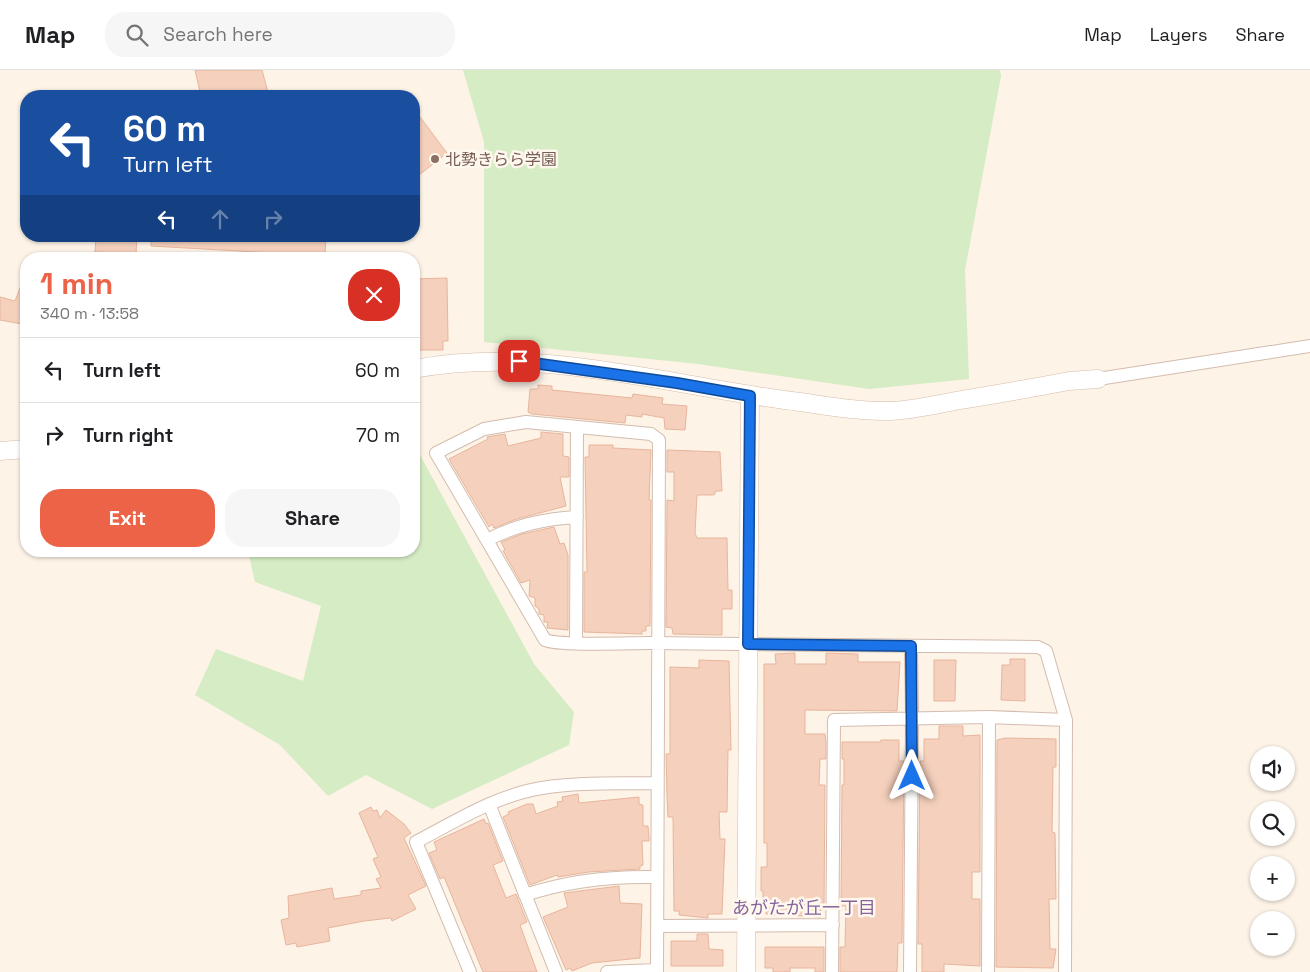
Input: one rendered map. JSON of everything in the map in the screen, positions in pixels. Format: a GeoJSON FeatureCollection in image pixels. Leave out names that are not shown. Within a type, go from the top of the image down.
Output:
{"type":"FeatureCollection","features":[{"type":"Feature","properties":{"kind":"street"},"geometry":{"type":"LineString","coordinates":[[420,368],[465,363],[533,362],[677,383],[750,396],[846,408],[890,411],[1070,381],[1098,379],[1310,346]]}},
{"type":"Feature","properties":{"kind":"street"},"geometry":{"type":"LineString","coordinates":[[746,972],[750,396]]}},
{"type":"Feature","properties":{"kind":"street"},"geometry":{"type":"LineString","coordinates":[[607,972],[657,971],[659,643],[659,440],[651,434],[526,422],[503,425],[468,435],[436,453],[545,640],[550,642],[576,642],[659,643],[748,644],[911,646],[1038,647],[1046,651],[1066,720],[1065,972]]}},
{"type":"Feature","properties":{"kind":"street"},"geometry":{"type":"LineString","coordinates":[[576,642],[577,427]]}},
{"type":"Feature","properties":{"kind":"street"},"geometry":{"type":"LineString","coordinates":[[0,451],[20,449]]}},
{"type":"Feature","properties":{"kind":"street"},"geometry":{"type":"LineString","coordinates":[[487,540],[531,522],[577,517]]}},
{"type":"Feature","properties":{"kind":"street"},"geometry":{"type":"LineString","coordinates":[[910,972],[911,646]]}},
{"type":"Feature","properties":{"kind":"street"},"geometry":{"type":"LineString","coordinates":[[832,972],[834,720],[988,717],[1066,720]]}},
{"type":"Feature","properties":{"kind":"street"},"geometry":{"type":"LineString","coordinates":[[988,717],[988,972]]}},
{"type":"Feature","properties":{"kind":"street"},"geometry":{"type":"LineString","coordinates":[[470,972],[416,842],[489,804],[542,788],[583,784],[657,783]]}},
{"type":"Feature","properties":{"kind":"street"},"geometry":{"type":"LineString","coordinates":[[489,804],[556,972]]}},
{"type":"Feature","properties":{"kind":"street"},"geometry":{"type":"LineString","coordinates":[[525,895],[557,884],[582,880],[657,877]]}},
{"type":"Feature","properties":{"kind":"street"},"geometry":{"type":"LineString","coordinates":[[657,926],[833,925]]}},
{"type":"Feature","properties":{"kind":"green space"},"geometry":{"type":"Polygon","coordinates":[[[463,70],[1000,70],[1001,76],[965,270],[969,379],[869,389],[698,364],[484,342],[484,142],[463,70]]]}},
{"type":"Feature","properties":{"kind":"green space"},"geometry":{"type":"Polygon","coordinates":[[[420,455],[534,664],[574,712],[569,745],[432,809],[366,775],[328,796],[280,745],[195,695],[216,649],[303,681],[321,606],[255,582],[249,557],[420,557],[420,455]]]}},
{"type":"Feature","properties":{"kind":"building"},"geometry":{"type":"Polygon","coordinates":[[[195,70],[262,70],[267,90],[200,90],[195,70]]]}},
{"type":"Feature","properties":{"kind":"building"},"geometry":{"type":"Polygon","coordinates":[[[420,117],[447,153],[420,174],[420,117]]]}},
{"type":"Feature","properties":{"kind":"building"},"geometry":{"type":"Polygon","coordinates":[[[96,242],[137,242],[136,252],[95,252],[96,242]]]}},
{"type":"Feature","properties":{"kind":"building"},"geometry":{"type":"Polygon","coordinates":[[[151,242],[326,242],[325,252],[255,252],[151,246],[151,242]]]}},
{"type":"Feature","properties":{"kind":"building"},"geometry":{"type":"Polygon","coordinates":[[[447,278],[448,341],[443,341],[443,350],[420,350],[420,279],[447,278]]]}},
{"type":"Feature","properties":{"kind":"building"},"geometry":{"type":"Polygon","coordinates":[[[20,288],[20,324],[0,320],[0,297],[15,301],[20,288]]]}},
{"type":"Feature","properties":{"kind":"building"},"geometry":{"type":"Polygon","coordinates":[[[538,385],[552,386],[552,390],[632,398],[633,394],[663,398],[662,404],[687,406],[685,430],[665,429],[664,418],[642,414],[642,417],[626,415],[625,423],[532,414],[528,412],[530,389],[538,389],[538,385]]]}},
{"type":"Feature","properties":{"kind":"building"},"geometry":{"type":"Polygon","coordinates":[[[541,432],[563,434],[563,456],[569,457],[569,477],[560,477],[566,506],[517,519],[494,528],[492,524],[489,527],[449,459],[488,439],[487,437],[505,434],[508,446],[541,438],[541,432]]]}},
{"type":"Feature","properties":{"kind":"building"},"geometry":{"type":"Polygon","coordinates":[[[589,445],[613,445],[613,448],[651,450],[649,500],[651,500],[650,626],[646,626],[646,631],[642,631],[642,634],[584,632],[584,572],[587,572],[585,457],[589,457],[589,445]]]}},
{"type":"Feature","properties":{"kind":"building"},"geometry":{"type":"Polygon","coordinates":[[[667,450],[720,452],[722,491],[716,491],[714,495],[697,495],[695,533],[697,538],[727,538],[728,590],[732,590],[732,609],[722,609],[722,635],[673,634],[672,628],[666,627],[667,500],[674,501],[674,472],[667,472],[667,450]]]}},
{"type":"Feature","properties":{"kind":"building"},"geometry":{"type":"Polygon","coordinates":[[[554,527],[560,544],[564,543],[568,555],[568,630],[547,628],[548,622],[544,622],[544,615],[539,614],[539,609],[535,606],[535,598],[529,596],[530,580],[521,583],[503,551],[505,550],[501,542],[522,534],[554,527]]]}},
{"type":"Feature","properties":{"kind":"building"},"geometry":{"type":"Polygon","coordinates":[[[795,653],[795,664],[826,664],[826,653],[858,654],[858,662],[900,662],[897,711],[805,710],[805,734],[825,734],[826,742],[826,759],[820,759],[819,785],[825,785],[824,906],[821,906],[821,917],[766,914],[766,907],[763,907],[763,891],[761,891],[761,867],[767,867],[767,843],[764,843],[764,664],[776,664],[775,654],[795,653]]]}},
{"type":"Feature","properties":{"kind":"building"},"geometry":{"type":"Polygon","coordinates":[[[1010,659],[1025,659],[1025,701],[1001,700],[1002,665],[1010,665],[1010,659]]]}},
{"type":"Feature","properties":{"kind":"building"},"geometry":{"type":"Polygon","coordinates":[[[699,660],[729,661],[731,750],[728,750],[727,812],[719,812],[720,839],[725,839],[722,914],[708,914],[708,918],[679,915],[679,911],[674,911],[673,817],[668,817],[667,795],[666,754],[670,754],[670,667],[699,668],[699,660]]]}},
{"type":"Feature","properties":{"kind":"building"},"geometry":{"type":"Polygon","coordinates":[[[934,660],[956,660],[955,701],[934,701],[934,660]]]}},
{"type":"Feature","properties":{"kind":"building"},"geometry":{"type":"Polygon","coordinates":[[[939,726],[963,726],[963,736],[980,735],[980,872],[972,872],[972,899],[980,899],[980,966],[944,964],[944,972],[922,972],[922,944],[918,944],[920,761],[924,761],[924,739],[939,739],[939,726]]]}},
{"type":"Feature","properties":{"kind":"building"},"geometry":{"type":"Polygon","coordinates":[[[1005,738],[1056,739],[1056,767],[1053,767],[1052,832],[1055,833],[1056,899],[1049,899],[1050,949],[1056,949],[1053,968],[996,967],[997,740],[1005,738]]]}},
{"type":"Feature","properties":{"kind":"building"},"geometry":{"type":"Polygon","coordinates":[[[881,740],[899,740],[899,761],[904,761],[902,943],[898,943],[897,972],[840,972],[840,947],[845,947],[846,906],[841,906],[842,785],[844,785],[842,742],[880,742],[881,740]]]}},
{"type":"Feature","properties":{"kind":"building"},"geometry":{"type":"Polygon","coordinates":[[[578,794],[579,803],[639,797],[639,804],[643,805],[643,826],[648,826],[649,837],[649,841],[642,841],[643,865],[640,866],[640,869],[589,872],[558,877],[557,875],[530,885],[503,817],[509,814],[508,812],[527,804],[533,804],[536,814],[558,806],[557,802],[563,801],[562,797],[578,794]]]}},
{"type":"Feature","properties":{"kind":"building"},"geometry":{"type":"Polygon","coordinates":[[[371,807],[373,811],[377,810],[380,818],[386,810],[404,824],[411,833],[404,838],[426,886],[408,895],[416,909],[392,921],[391,918],[328,928],[330,941],[297,947],[296,943],[286,945],[281,920],[289,918],[288,896],[332,888],[334,899],[361,895],[361,891],[381,888],[376,879],[381,877],[373,859],[378,857],[359,813],[371,807]]]}},
{"type":"Feature","properties":{"kind":"building"},"geometry":{"type":"Polygon","coordinates":[[[484,819],[486,824],[488,823],[503,861],[493,865],[506,898],[516,894],[527,922],[520,925],[537,972],[483,972],[444,877],[440,879],[429,853],[437,850],[434,842],[484,819]]]}},
{"type":"Feature","properties":{"kind":"building"},"geometry":{"type":"Polygon","coordinates":[[[619,886],[620,903],[642,904],[640,958],[592,963],[572,971],[570,968],[566,970],[543,917],[568,907],[564,893],[619,886]]]}},
{"type":"Feature","properties":{"kind":"building"},"geometry":{"type":"Polygon","coordinates":[[[697,934],[708,934],[709,949],[723,950],[723,966],[671,966],[671,941],[697,941],[697,934]]]}},
{"type":"Feature","properties":{"kind":"building"},"geometry":{"type":"Polygon","coordinates":[[[765,947],[824,947],[824,972],[815,972],[815,968],[790,968],[790,972],[773,972],[773,968],[765,968],[765,947]]]}},
{"type":"Feature","properties":{"kind":"place","name":"北勢きらら学園"},"geometry":{"type":"Point","coordinates":[435,159]}},
{"type":"Feature","properties":{"kind":"district","name":"あがたが丘一丁目"},"geometry":{"type":"Point","coordinates":[804,907]}},
{"type":"Feature","properties":{"kind":"route"},"geometry":{"type":"LineString","coordinates":[[519,361],[677,383],[750,396],[748,644],[911,646],[912,776]]}}]}
